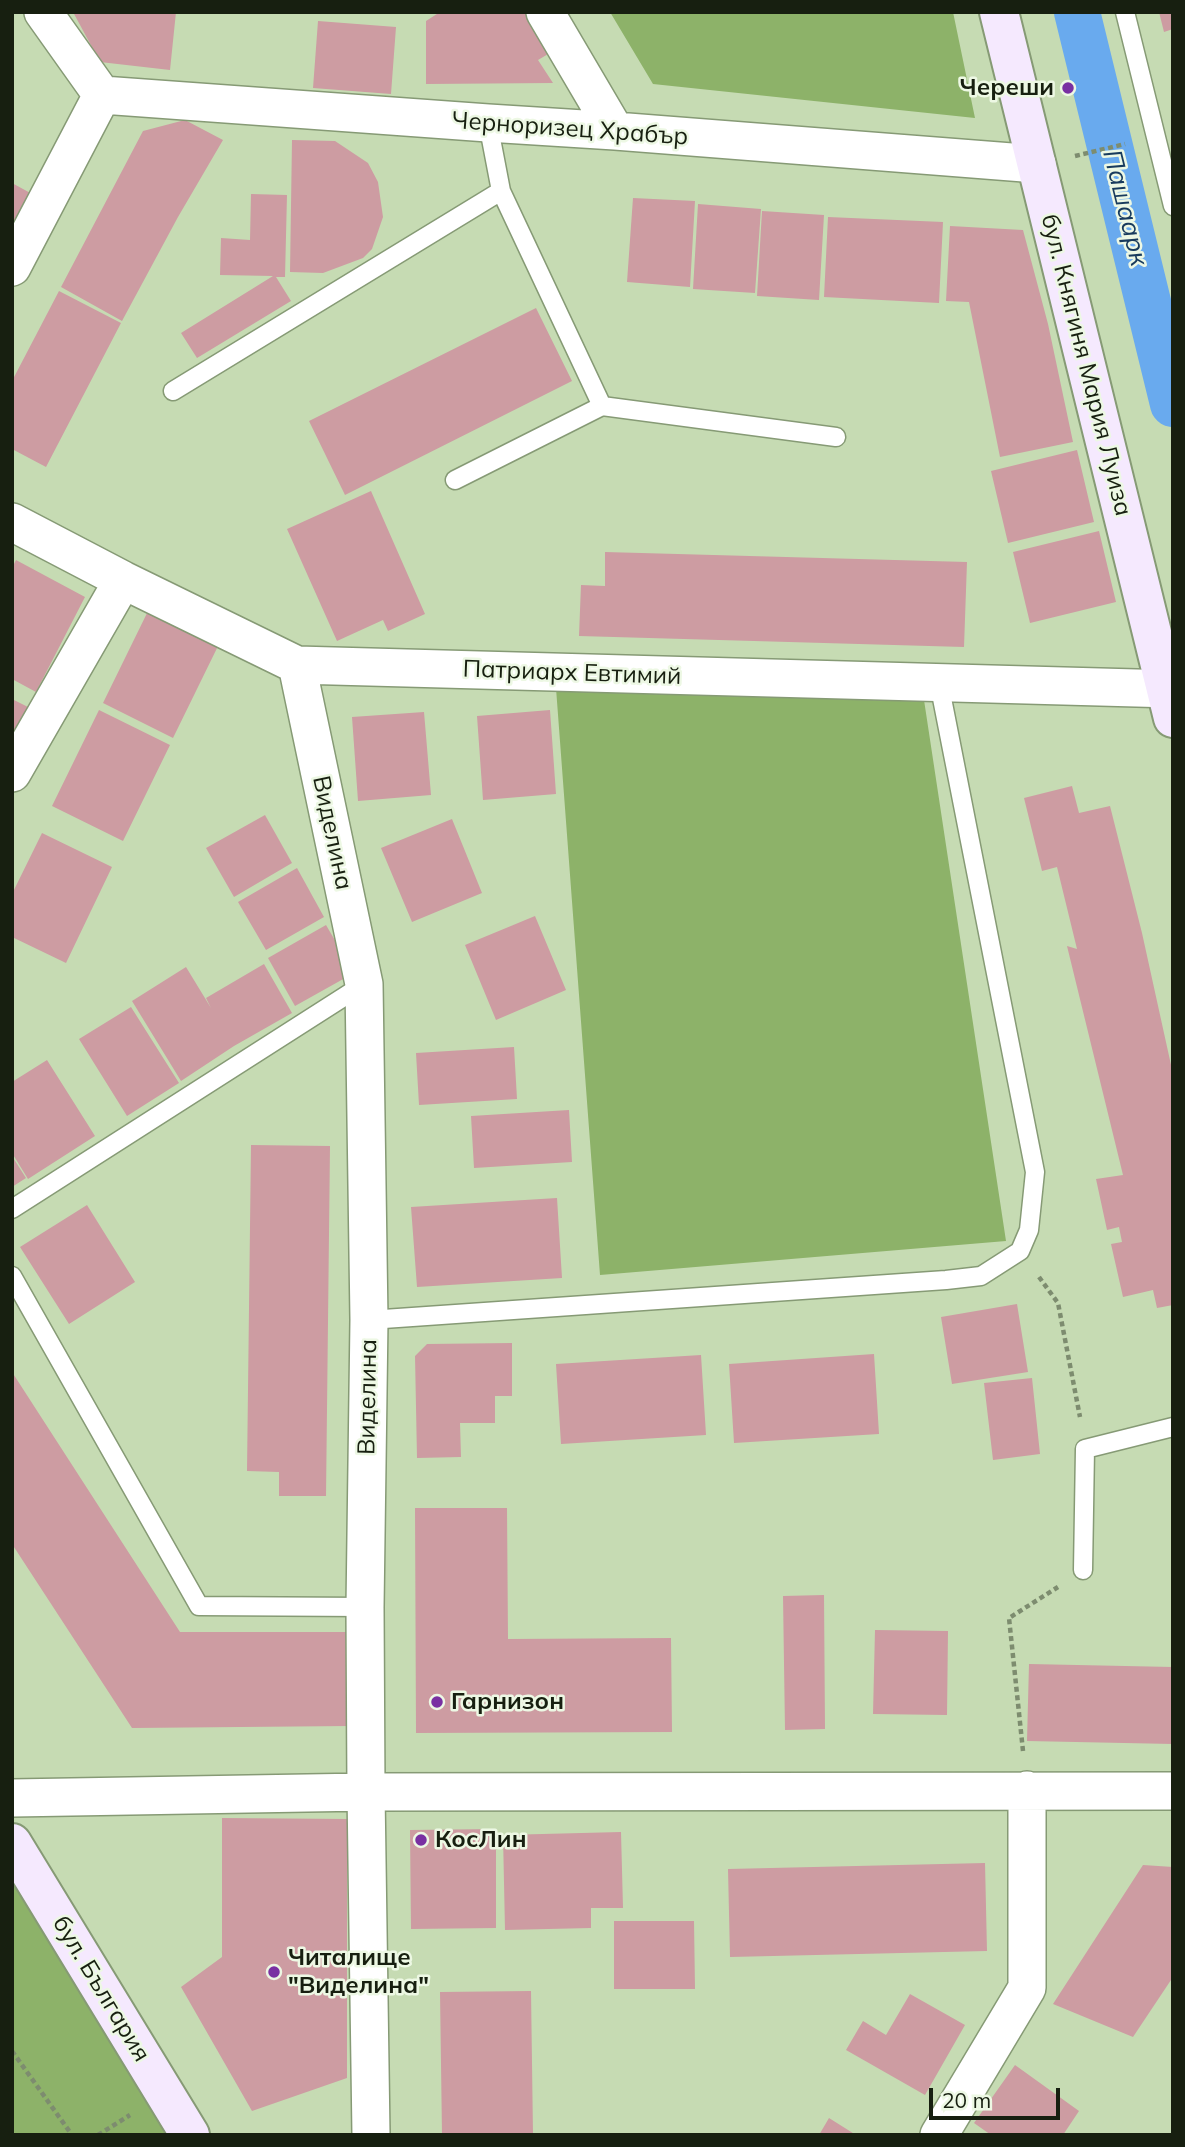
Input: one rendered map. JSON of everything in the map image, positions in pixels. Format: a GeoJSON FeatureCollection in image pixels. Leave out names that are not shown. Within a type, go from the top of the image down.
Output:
{"type":"FeatureCollection","features":[{"type":"Feature","properties":{"kind":"street"},"geometry":{"type":"LineString","coordinates":[[12,267],[102,95],[43,12]]}},
{"type":"Feature","properties":{"kind":"street"},"geometry":{"type":"LineString","coordinates":[[545,12],[615,131]]}},
{"type":"Feature","properties":{"kind":"street","name":"бул. Княгиня Мария Луиза"},"geometry":{"type":"LineString","coordinates":[[999,12],[1171,699]]}},
{"type":"Feature","properties":{"kind":"street","name":"Черноризец Храбър"},"geometry":{"type":"LineString","coordinates":[[102,95],[1037,164]]}},
{"type":"Feature","properties":{"kind":"street","name":"Патриарх Евтимий"},"geometry":{"type":"LineString","coordinates":[[12,522],[297,665],[939,683],[1171,699]]}},
{"type":"Feature","properties":{"kind":"street"},"geometry":{"type":"LineString","coordinates":[[12,773],[123,580]]}},
{"type":"Feature","properties":{"kind":"street","name":"Виделина"},"geometry":{"type":"LineString","coordinates":[[297,665],[363,984],[369,1320],[365,1607],[371,2135]]}},
{"type":"Feature","properties":{"kind":"street"},"geometry":{"type":"LineString","coordinates":[[940,2135],[1027,1988],[1027,1790]]}},
{"type":"Feature","properties":{"kind":"street"},"geometry":{"type":"LineString","coordinates":[[12,1798],[366,1792],[1173,1791]]}},
{"type":"Feature","properties":{"kind":"street","name":"бул. България"},"geometry":{"type":"LineString","coordinates":[[18,1861],[190,2135]]}},
{"type":"Feature","properties":{"kind":"lane"},"geometry":{"type":"LineString","coordinates":[[1125,12],[1173,206]]}},
{"type":"Feature","properties":{"kind":"lane"},"geometry":{"type":"LineString","coordinates":[[488,123],[501,191],[602,406]]}},
{"type":"Feature","properties":{"kind":"lane"},"geometry":{"type":"LineString","coordinates":[[173,391],[501,191]]}},
{"type":"Feature","properties":{"kind":"lane"},"geometry":{"type":"LineString","coordinates":[[455,480],[602,406],[836,437]]}},
{"type":"Feature","properties":{"kind":"lane"},"geometry":{"type":"LineString","coordinates":[[369,1320],[946,1280],[981,1276],[1020,1251],[1029,1230],[1035,1172],[939,683]]}},
{"type":"Feature","properties":{"kind":"lane"},"geometry":{"type":"LineString","coordinates":[[12,1209],[363,984]]}},
{"type":"Feature","properties":{"kind":"lane"},"geometry":{"type":"LineString","coordinates":[[12,1276],[199,1606],[365,1607]]}},
{"type":"Feature","properties":{"kind":"lane"},"geometry":{"type":"LineString","coordinates":[[1083,1570],[1086,1450],[1173,1427]]}},
{"type":"Feature","properties":{"kind":"path"},"geometry":{"type":"LineString","coordinates":[[1088,152],[1126,144]]}},
{"type":"Feature","properties":{"kind":"path"},"geometry":{"type":"LineString","coordinates":[[1020,1251],[1058,1303],[1086,1450]]}},
{"type":"Feature","properties":{"kind":"path"},"geometry":{"type":"LineString","coordinates":[[1027,1790],[1009,1618],[1083,1570]]}},
{"type":"Feature","properties":{"kind":"path"},"geometry":{"type":"LineString","coordinates":[[12,2051],[72,2135]]}},
{"type":"Feature","properties":{"kind":"green space"},"geometry":{"type":"Polygon","coordinates":[[[610,12],[953,12],[975,118],[653,84],[610,12]]]}},
{"type":"Feature","properties":{"kind":"green space"},"geometry":{"type":"Polygon","coordinates":[[[556,688],[924,700],[1006,1241],[600,1275],[556,688]]]}},
{"type":"Feature","properties":{"kind":"green space"},"geometry":{"type":"Polygon","coordinates":[[[12,1871],[190,2135],[12,2135],[12,1871]]]}},
{"type":"Feature","properties":{"kind":"building"},"geometry":{"type":"Polygon","coordinates":[[[73,12],[176,12],[170,70],[100,62],[73,12]]]}},
{"type":"Feature","properties":{"kind":"building"},"geometry":{"type":"Polygon","coordinates":[[[440,12],[540,12],[560,47],[538,60],[553,83],[426,84],[426,21],[440,12]]]}},
{"type":"Feature","properties":{"kind":"building"},"geometry":{"type":"Polygon","coordinates":[[[1159,12],[1173,12],[1173,29],[1164,32],[1159,12]]]}},
{"type":"Feature","properties":{"kind":"building"},"geometry":{"type":"Polygon","coordinates":[[[318,21],[396,27],[391,94],[313,88],[318,21]]]}},
{"type":"Feature","properties":{"kind":"building"},"geometry":{"type":"Polygon","coordinates":[[[185,120],[223,140],[122,321],[61,287],[143,131],[185,120]]]}},
{"type":"Feature","properties":{"kind":"building"},"geometry":{"type":"Polygon","coordinates":[[[292,140],[335,141],[368,163],[378,182],[383,217],[372,249],[363,258],[323,273],[290,272],[292,140]]]}},
{"type":"Feature","properties":{"kind":"building"},"geometry":{"type":"Polygon","coordinates":[[[12,183],[34,195],[12,236],[12,183]]]}},
{"type":"Feature","properties":{"kind":"building"},"geometry":{"type":"Polygon","coordinates":[[[251,194],[287,195],[285,277],[276,277],[291,301],[197,358],[181,333],[273,276],[220,275],[221,238],[250,240],[251,194]]]}},
{"type":"Feature","properties":{"kind":"building"},"geometry":{"type":"Polygon","coordinates":[[[633,198],[695,201],[690,287],[627,282],[633,198]]]}},
{"type":"Feature","properties":{"kind":"building"},"geometry":{"type":"Polygon","coordinates":[[[698,204],[761,209],[755,293],[693,289],[698,204]]]}},
{"type":"Feature","properties":{"kind":"building"},"geometry":{"type":"Polygon","coordinates":[[[762,211],[824,215],[819,300],[757,296],[762,211]]]}},
{"type":"Feature","properties":{"kind":"building"},"geometry":{"type":"Polygon","coordinates":[[[828,217],[943,222],[939,303],[824,297],[828,217]]]}},
{"type":"Feature","properties":{"kind":"building"},"geometry":{"type":"Polygon","coordinates":[[[950,226],[1023,230],[1048,324],[1073,442],[1000,457],[969,302],[946,301],[950,226]]]}},
{"type":"Feature","properties":{"kind":"building"},"geometry":{"type":"Polygon","coordinates":[[[59,291],[121,323],[46,467],[12,449],[12,381],[59,291]]]}},
{"type":"Feature","properties":{"kind":"building"},"geometry":{"type":"Polygon","coordinates":[[[536,308],[572,381],[345,495],[309,421],[536,308]]]}},
{"type":"Feature","properties":{"kind":"building"},"geometry":{"type":"Polygon","coordinates":[[[1077,450],[1094,522],[1008,543],[991,471],[1077,450]]]}},
{"type":"Feature","properties":{"kind":"building"},"geometry":{"type":"Polygon","coordinates":[[[371,491],[425,614],[388,631],[383,620],[337,641],[287,529],[371,491]]]}},
{"type":"Feature","properties":{"kind":"building"},"geometry":{"type":"Polygon","coordinates":[[[1099,531],[1116,602],[1030,623],[1013,552],[1099,531]]]}},
{"type":"Feature","properties":{"kind":"building"},"geometry":{"type":"Polygon","coordinates":[[[605,552],[967,562],[964,647],[579,636],[581,585],[605,586],[605,552]]]}},
{"type":"Feature","properties":{"kind":"building"},"geometry":{"type":"Polygon","coordinates":[[[16,560],[85,597],[36,692],[12,679],[12,568],[16,560]]]}},
{"type":"Feature","properties":{"kind":"building"},"geometry":{"type":"Polygon","coordinates":[[[150,607],[220,642],[173,738],[103,703],[150,607]]]}},
{"type":"Feature","properties":{"kind":"building"},"geometry":{"type":"Polygon","coordinates":[[[12,699],[28,707],[12,737],[12,699]]]}},
{"type":"Feature","properties":{"kind":"building"},"geometry":{"type":"Polygon","coordinates":[[[99,710],[170,745],[123,841],[52,806],[99,710]]]}},
{"type":"Feature","properties":{"kind":"building"},"geometry":{"type":"Polygon","coordinates":[[[550,710],[556,794],[483,800],[477,716],[550,710]]]}},
{"type":"Feature","properties":{"kind":"building"},"geometry":{"type":"Polygon","coordinates":[[[424,712],[431,795],[358,801],[352,717],[424,712]]]}},
{"type":"Feature","properties":{"kind":"building"},"geometry":{"type":"Polygon","coordinates":[[[1072,786],[1079,813],[1110,806],[1173,1074],[1173,1305],[1157,1308],[1153,1290],[1123,1297],[1111,1244],[1122,1242],[1119,1227],[1107,1230],[1096,1179],[1123,1175],[1067,946],[1077,949],[1057,867],[1042,871],[1024,798],[1072,786]]]}},
{"type":"Feature","properties":{"kind":"building"},"geometry":{"type":"Polygon","coordinates":[[[265,815],[292,863],[234,897],[206,848],[265,815]]]}},
{"type":"Feature","properties":{"kind":"building"},"geometry":{"type":"Polygon","coordinates":[[[452,819],[482,893],[412,922],[381,848],[452,819]]]}},
{"type":"Feature","properties":{"kind":"building"},"geometry":{"type":"Polygon","coordinates":[[[42,833],[112,867],[66,963],[12,937],[12,894],[42,833]]]}},
{"type":"Feature","properties":{"kind":"building"},"geometry":{"type":"Polygon","coordinates":[[[297,868],[324,917],[266,950],[238,902],[297,868]]]}},
{"type":"Feature","properties":{"kind":"building"},"geometry":{"type":"Polygon","coordinates":[[[535,916],[566,990],[496,1020],[465,945],[535,916]]]}},
{"type":"Feature","properties":{"kind":"building"},"geometry":{"type":"Polygon","coordinates":[[[326,925],[354,973],[295,1006],[268,958],[326,925]]]}},
{"type":"Feature","properties":{"kind":"building"},"geometry":{"type":"Polygon","coordinates":[[[264,964],[292,1013],[234,1046],[181,1081],[132,1001],[186,967],[211,1008],[206,998],[264,964]]]}},
{"type":"Feature","properties":{"kind":"building"},"geometry":{"type":"Polygon","coordinates":[[[131,1007],[179,1083],[127,1116],[79,1039],[131,1007]]]}},
{"type":"Feature","properties":{"kind":"building"},"geometry":{"type":"Polygon","coordinates":[[[514,1047],[517,1099],[419,1105],[416,1053],[514,1047]]]}},
{"type":"Feature","properties":{"kind":"building"},"geometry":{"type":"Polygon","coordinates":[[[47,1060],[95,1136],[28,1179],[12,1153],[12,1082],[47,1060]]]}},
{"type":"Feature","properties":{"kind":"building"},"geometry":{"type":"Polygon","coordinates":[[[569,1110],[572,1162],[474,1168],[471,1116],[569,1110]]]}},
{"type":"Feature","properties":{"kind":"building"},"geometry":{"type":"Polygon","coordinates":[[[251,1145],[330,1146],[326,1496],[279,1496],[279,1472],[247,1471],[251,1145]]]}},
{"type":"Feature","properties":{"kind":"building"},"geometry":{"type":"Polygon","coordinates":[[[12,1156],[26,1178],[12,1187],[12,1156]]]}},
{"type":"Feature","properties":{"kind":"building"},"geometry":{"type":"Polygon","coordinates":[[[557,1198],[562,1278],[417,1287],[411,1207],[557,1198]]]}},
{"type":"Feature","properties":{"kind":"building"},"geometry":{"type":"Polygon","coordinates":[[[87,1205],[135,1282],[69,1324],[20,1247],[87,1205]]]}},
{"type":"Feature","properties":{"kind":"building"},"geometry":{"type":"Polygon","coordinates":[[[1017,1304],[1028,1372],[952,1384],[941,1317],[1017,1304]]]}},
{"type":"Feature","properties":{"kind":"building"},"geometry":{"type":"Polygon","coordinates":[[[512,1343],[512,1396],[495,1396],[495,1423],[460,1423],[461,1457],[417,1458],[415,1356],[427,1344],[512,1343]]]}},
{"type":"Feature","properties":{"kind":"building"},"geometry":{"type":"Polygon","coordinates":[[[874,1354],[879,1434],[734,1443],[729,1364],[874,1354]]]}},
{"type":"Feature","properties":{"kind":"building"},"geometry":{"type":"Polygon","coordinates":[[[701,1355],[706,1435],[561,1444],[556,1364],[701,1355]]]}},
{"type":"Feature","properties":{"kind":"building"},"geometry":{"type":"Polygon","coordinates":[[[12,1372],[180,1632],[349,1632],[349,1726],[132,1728],[12,1544],[12,1372]]]}},
{"type":"Feature","properties":{"kind":"building"},"geometry":{"type":"Polygon","coordinates":[[[1032,1378],[1040,1454],[993,1460],[984,1383],[1032,1378]]]}},
{"type":"Feature","properties":{"kind":"building"},"geometry":{"type":"Polygon","coordinates":[[[415,1508],[507,1508],[508,1639],[671,1638],[672,1732],[416,1733],[415,1508]]]}},
{"type":"Feature","properties":{"kind":"building"},"geometry":{"type":"Polygon","coordinates":[[[824,1595],[825,1729],[785,1730],[783,1596],[824,1595]]]}},
{"type":"Feature","properties":{"kind":"building"},"geometry":{"type":"Polygon","coordinates":[[[875,1630],[948,1631],[947,1715],[873,1714],[875,1630]]]}},
{"type":"Feature","properties":{"kind":"building"},"geometry":{"type":"Polygon","coordinates":[[[1029,1664],[1173,1667],[1173,1744],[1027,1741],[1029,1664]]]}},
{"type":"Feature","properties":{"kind":"building","name":"Читалище \"Виделина\""},"geometry":{"type":"Polygon","coordinates":[[[222,1818],[347,1819],[347,2078],[252,2111],[181,1987],[222,1957],[222,1818]]]}},
{"type":"Feature","properties":{"kind":"building"},"geometry":{"type":"Polygon","coordinates":[[[496,1829],[496,1928],[411,1929],[410,1830],[496,1829]]]}},
{"type":"Feature","properties":{"kind":"building"},"geometry":{"type":"Polygon","coordinates":[[[621,1832],[623,1908],[591,1908],[591,1928],[505,1930],[503,1835],[621,1832]]]}},
{"type":"Feature","properties":{"kind":"building"},"geometry":{"type":"Polygon","coordinates":[[[985,1863],[987,1951],[730,1957],[728,1869],[985,1863]]]}},
{"type":"Feature","properties":{"kind":"building"},"geometry":{"type":"Polygon","coordinates":[[[1143,1865],[1173,1867],[1173,1977],[1133,2037],[1053,2004],[1143,1865]]]}},
{"type":"Feature","properties":{"kind":"building"},"geometry":{"type":"Polygon","coordinates":[[[614,1921],[694,1921],[695,1989],[614,1989],[614,1921]]]}},
{"type":"Feature","properties":{"kind":"building"},"geometry":{"type":"Polygon","coordinates":[[[531,1991],[533,2135],[442,2135],[440,1992],[531,1991]]]}},
{"type":"Feature","properties":{"kind":"building"},"geometry":{"type":"Polygon","coordinates":[[[910,1994],[965,2025],[925,2095],[846,2050],[863,2021],[886,2035],[910,1994]]]}},
{"type":"Feature","properties":{"kind":"building"},"geometry":{"type":"Polygon","coordinates":[[[1015,2065],[1079,2111],[1063,2135],[991,2135],[974,2123],[1015,2065]]]}},
{"type":"Feature","properties":{"kind":"building"},"geometry":{"type":"Polygon","coordinates":[[[829,2118],[856,2135],[819,2135],[829,2118]]]}},
{"type":"Feature","properties":{"kind":"waterway","name":"Пашаарк"},"geometry":{"type":"LineString","coordinates":[[1077,12],[1173,404]]}},
{"type":"Feature","properties":{"kind":"place","name":"Череши"},"geometry":{"type":"Point","coordinates":[1068,88]}},
{"type":"Feature","properties":{"kind":"place","name":"Гарнизон"},"geometry":{"type":"Point","coordinates":[437,1702]}},
{"type":"Feature","properties":{"kind":"place","name":"КосЛин"},"geometry":{"type":"Point","coordinates":[421,1840]}},
{"type":"Feature","properties":{"kind":"place","name":"Читалище \"Виделина\""},"geometry":{"type":"Point","coordinates":[274,1972]}}]}
